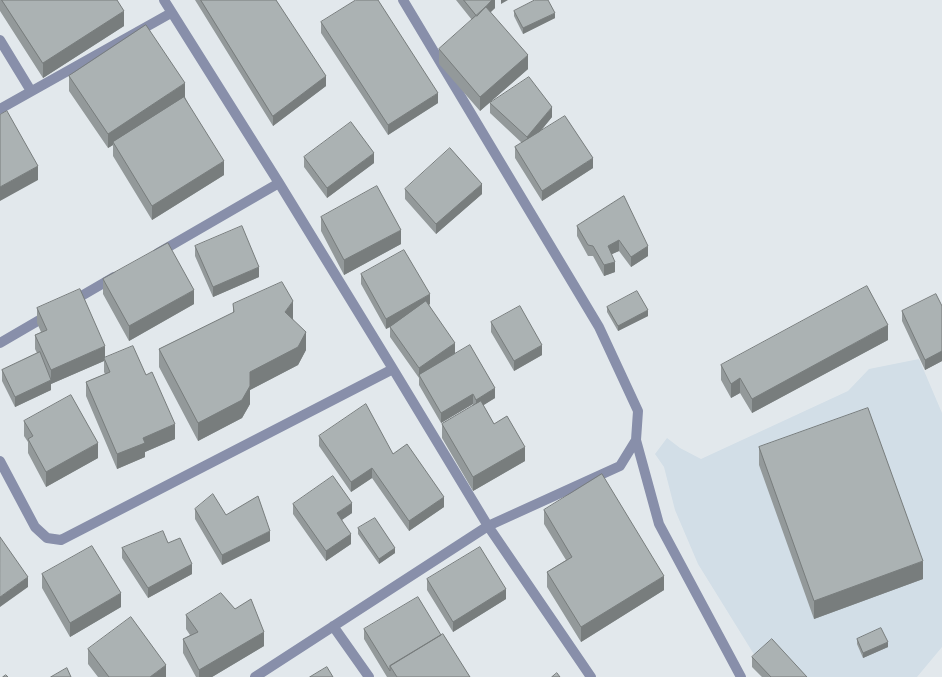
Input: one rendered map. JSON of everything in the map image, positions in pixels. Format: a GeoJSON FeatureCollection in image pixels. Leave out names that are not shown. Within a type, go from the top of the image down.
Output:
{"type":"FeatureCollection","features":[{"type":"Feature","properties":{"kind":"street"},"geometry":{"type":"LineString","coordinates":[[164,0],[393,369],[488,526],[591,677]]}},
{"type":"Feature","properties":{"kind":"street"},"geometry":{"type":"LineString","coordinates":[[403,0],[599,327],[638,411],[636,440],[659,524],[741,677]]}},
{"type":"Feature","properties":{"kind":"street"},"geometry":{"type":"LineString","coordinates":[[0,109],[171,13]]}},
{"type":"Feature","properties":{"kind":"street"},"geometry":{"type":"LineString","coordinates":[[0,40],[31,91]]}},
{"type":"Feature","properties":{"kind":"street"},"geometry":{"type":"LineString","coordinates":[[150,257],[279,184]]}},
{"type":"Feature","properties":{"kind":"street"},"geometry":{"type":"LineString","coordinates":[[0,342],[123,273]]}},
{"type":"Feature","properties":{"kind":"street"},"geometry":{"type":"LineString","coordinates":[[0,461],[35,527],[47,538],[61,540],[393,369]]}},
{"type":"Feature","properties":{"kind":"street"},"geometry":{"type":"LineString","coordinates":[[255,677],[488,526],[620,466],[636,440]]}},
{"type":"Feature","properties":{"kind":"street"},"geometry":{"type":"LineString","coordinates":[[333,626],[369,677]]}},
{"type":"Feature","properties":{"kind":"shaded area"},"geometry":{"type":"Polygon","coordinates":[[[919,359],[942,413],[942,647],[917,677],[768,677],[698,564],[675,510],[664,467],[655,454],[667,438],[680,448],[701,459],[848,391],[869,369],[919,359]]]}},
{"type":"Feature","properties":{"kind":"building"},"geometry":{"type":"Polygon","coordinates":[[[2,0],[117,0],[124,11],[43,63],[2,0]]]}},
{"type":"Feature","properties":{"kind":"building"},"geometry":{"type":"Polygon","coordinates":[[[201,0],[276,0],[326,76],[273,116],[201,0]]]}},
{"type":"Feature","properties":{"kind":"building"},"geometry":{"type":"Polygon","coordinates":[[[356,0],[378,0],[438,93],[388,125],[321,22],[356,0]]]}},
{"type":"Feature","properties":{"kind":"building"},"geometry":{"type":"Polygon","coordinates":[[[464,0],[492,0],[477,16],[464,0]]]}},
{"type":"Feature","properties":{"kind":"building"},"geometry":{"type":"Polygon","coordinates":[[[535,0],[548,0],[555,13],[523,28],[514,11],[535,0]]]}},
{"type":"Feature","properties":{"kind":"building"},"geometry":{"type":"Polygon","coordinates":[[[486,7],[528,55],[480,97],[439,49],[486,7]]]}},
{"type":"Feature","properties":{"kind":"building"},"geometry":{"type":"Polygon","coordinates":[[[146,25],[185,83],[108,134],[69,76],[146,25]]]}},
{"type":"Feature","properties":{"kind":"building"},"geometry":{"type":"Polygon","coordinates":[[[529,77],[552,107],[527,137],[490,103],[529,77]]]}},
{"type":"Feature","properties":{"kind":"building"},"geometry":{"type":"Polygon","coordinates":[[[184,97],[224,161],[152,206],[113,142],[184,97]]]}},
{"type":"Feature","properties":{"kind":"building"},"geometry":{"type":"Polygon","coordinates":[[[7,111],[38,166],[0,187],[0,115],[7,111]]]}},
{"type":"Feature","properties":{"kind":"building"},"geometry":{"type":"Polygon","coordinates":[[[565,116],[593,158],[542,191],[515,147],[565,116]]]}},
{"type":"Feature","properties":{"kind":"building"},"geometry":{"type":"Polygon","coordinates":[[[351,122],[374,153],[327,188],[304,157],[351,122]]]}},
{"type":"Feature","properties":{"kind":"building"},"geometry":{"type":"Polygon","coordinates":[[[450,148],[482,184],[436,224],[405,189],[450,148]]]}},
{"type":"Feature","properties":{"kind":"building"},"geometry":{"type":"Polygon","coordinates":[[[377,186],[401,230],[344,260],[321,217],[377,186]]]}},
{"type":"Feature","properties":{"kind":"building"},"geometry":{"type":"Polygon","coordinates":[[[624,196],[648,246],[631,257],[619,240],[608,246],[615,262],[604,265],[593,246],[588,245],[577,226],[624,196]]]}},
{"type":"Feature","properties":{"kind":"building"},"geometry":{"type":"Polygon","coordinates":[[[242,226],[259,267],[213,287],[195,246],[242,226]]]}},
{"type":"Feature","properties":{"kind":"building"},"geometry":{"type":"Polygon","coordinates":[[[168,243],[194,290],[129,326],[103,279],[168,243]]]}},
{"type":"Feature","properties":{"kind":"building"},"geometry":{"type":"Polygon","coordinates":[[[404,250],[430,294],[386,319],[361,274],[404,250]]]}},
{"type":"Feature","properties":{"kind":"building"},"geometry":{"type":"Polygon","coordinates":[[[282,282],[293,301],[285,312],[306,332],[298,347],[250,372],[250,386],[242,400],[198,423],[159,349],[234,312],[233,304],[282,282]]]}},
{"type":"Feature","properties":{"kind":"building"},"geometry":{"type":"Polygon","coordinates":[[[867,286],[888,325],[752,399],[740,378],[731,384],[721,365],[867,286]]]}},
{"type":"Feature","properties":{"kind":"building"},"geometry":{"type":"Polygon","coordinates":[[[80,289],[105,346],[51,370],[35,335],[47,330],[37,308],[80,289]]]}},
{"type":"Feature","properties":{"kind":"building"},"geometry":{"type":"Polygon","coordinates":[[[637,291],[648,310],[618,326],[607,307],[637,291]]]}},
{"type":"Feature","properties":{"kind":"building"},"geometry":{"type":"Polygon","coordinates":[[[936,294],[942,306],[942,351],[925,360],[902,311],[936,294]]]}},
{"type":"Feature","properties":{"kind":"building"},"geometry":{"type":"Polygon","coordinates":[[[426,301],[455,343],[419,368],[390,327],[426,301]]]}},
{"type":"Feature","properties":{"kind":"building"},"geometry":{"type":"Polygon","coordinates":[[[520,306],[542,345],[514,361],[491,322],[520,306]]]}},
{"type":"Feature","properties":{"kind":"building"},"geometry":{"type":"Polygon","coordinates":[[[470,345],[495,388],[476,400],[473,394],[441,413],[419,375],[470,345]]]}},
{"type":"Feature","properties":{"kind":"building"},"geometry":{"type":"Polygon","coordinates":[[[133,346],[146,375],[152,372],[175,424],[143,438],[145,443],[117,454],[86,382],[110,372],[104,358],[133,346]]]}},
{"type":"Feature","properties":{"kind":"building"},"geometry":{"type":"Polygon","coordinates":[[[40,352],[51,380],[15,397],[2,370],[40,352]]]}},
{"type":"Feature","properties":{"kind":"building"},"geometry":{"type":"Polygon","coordinates":[[[71,395],[98,443],[46,472],[28,439],[33,436],[24,421],[71,395]]]}},
{"type":"Feature","properties":{"kind":"building"},"geometry":{"type":"Polygon","coordinates":[[[481,401],[494,424],[507,416],[525,447],[473,477],[442,424],[481,401]]]}},
{"type":"Feature","properties":{"kind":"building"},"geometry":{"type":"Polygon","coordinates":[[[366,404],[393,454],[407,444],[444,497],[409,521],[372,468],[351,482],[319,436],[366,404]]]}},
{"type":"Feature","properties":{"kind":"building"},"geometry":{"type":"Polygon","coordinates":[[[868,408],[923,561],[814,601],[759,447],[868,408]]]}},
{"type":"Feature","properties":{"kind":"building"},"geometry":{"type":"Polygon","coordinates":[[[602,474],[664,576],[581,627],[547,572],[572,557],[544,510],[602,474]]]}},
{"type":"Feature","properties":{"kind":"building"},"geometry":{"type":"Polygon","coordinates":[[[333,476],[352,503],[337,513],[351,534],[326,551],[293,504],[333,476]]]}},
{"type":"Feature","properties":{"kind":"building"},"geometry":{"type":"Polygon","coordinates":[[[213,494],[226,515],[258,496],[270,531],[222,555],[195,509],[213,494]]]}},
{"type":"Feature","properties":{"kind":"building"},"geometry":{"type":"Polygon","coordinates":[[[375,518],[395,548],[379,559],[358,528],[375,518]]]}},
{"type":"Feature","properties":{"kind":"building"},"geometry":{"type":"Polygon","coordinates":[[[163,531],[168,543],[180,538],[192,564],[148,588],[122,548],[163,531]]]}},
{"type":"Feature","properties":{"kind":"building"},"geometry":{"type":"Polygon","coordinates":[[[0,537],[28,577],[0,597],[0,537]]]}},
{"type":"Feature","properties":{"kind":"building"},"geometry":{"type":"Polygon","coordinates":[[[92,546],[121,593],[70,623],[42,574],[92,546]]]}},
{"type":"Feature","properties":{"kind":"building"},"geometry":{"type":"Polygon","coordinates":[[[480,547],[506,589],[453,622],[427,579],[480,547]]]}},
{"type":"Feature","properties":{"kind":"building"},"geometry":{"type":"Polygon","coordinates":[[[221,593],[235,609],[251,599],[264,632],[199,670],[183,639],[198,632],[186,615],[221,593]]]}},
{"type":"Feature","properties":{"kind":"building"},"geometry":{"type":"Polygon","coordinates":[[[418,597],[441,635],[390,666],[390,671],[364,629],[418,597]]]}},
{"type":"Feature","properties":{"kind":"building"},"geometry":{"type":"Polygon","coordinates":[[[131,617],[166,665],[150,677],[109,677],[88,649],[131,617]]]}},
{"type":"Feature","properties":{"kind":"building"},"geometry":{"type":"Polygon","coordinates":[[[881,628],[888,642],[863,653],[857,639],[881,628]]]}},
{"type":"Feature","properties":{"kind":"building"},"geometry":{"type":"Polygon","coordinates":[[[443,634],[470,677],[397,677],[390,666],[443,634]]]}},
{"type":"Feature","properties":{"kind":"building"},"geometry":{"type":"Polygon","coordinates":[[[772,639],[807,677],[771,677],[752,657],[772,639]]]}},
{"type":"Feature","properties":{"kind":"building"},"geometry":{"type":"Polygon","coordinates":[[[327,667],[333,677],[310,677],[327,667]]]}},
{"type":"Feature","properties":{"kind":"building"},"geometry":{"type":"Polygon","coordinates":[[[67,668],[71,677],[51,677],[67,668]]]}},
{"type":"Feature","properties":{"kind":"building"},"geometry":{"type":"Polygon","coordinates":[[[557,673],[560,677],[552,677],[557,673]]]}}]}
